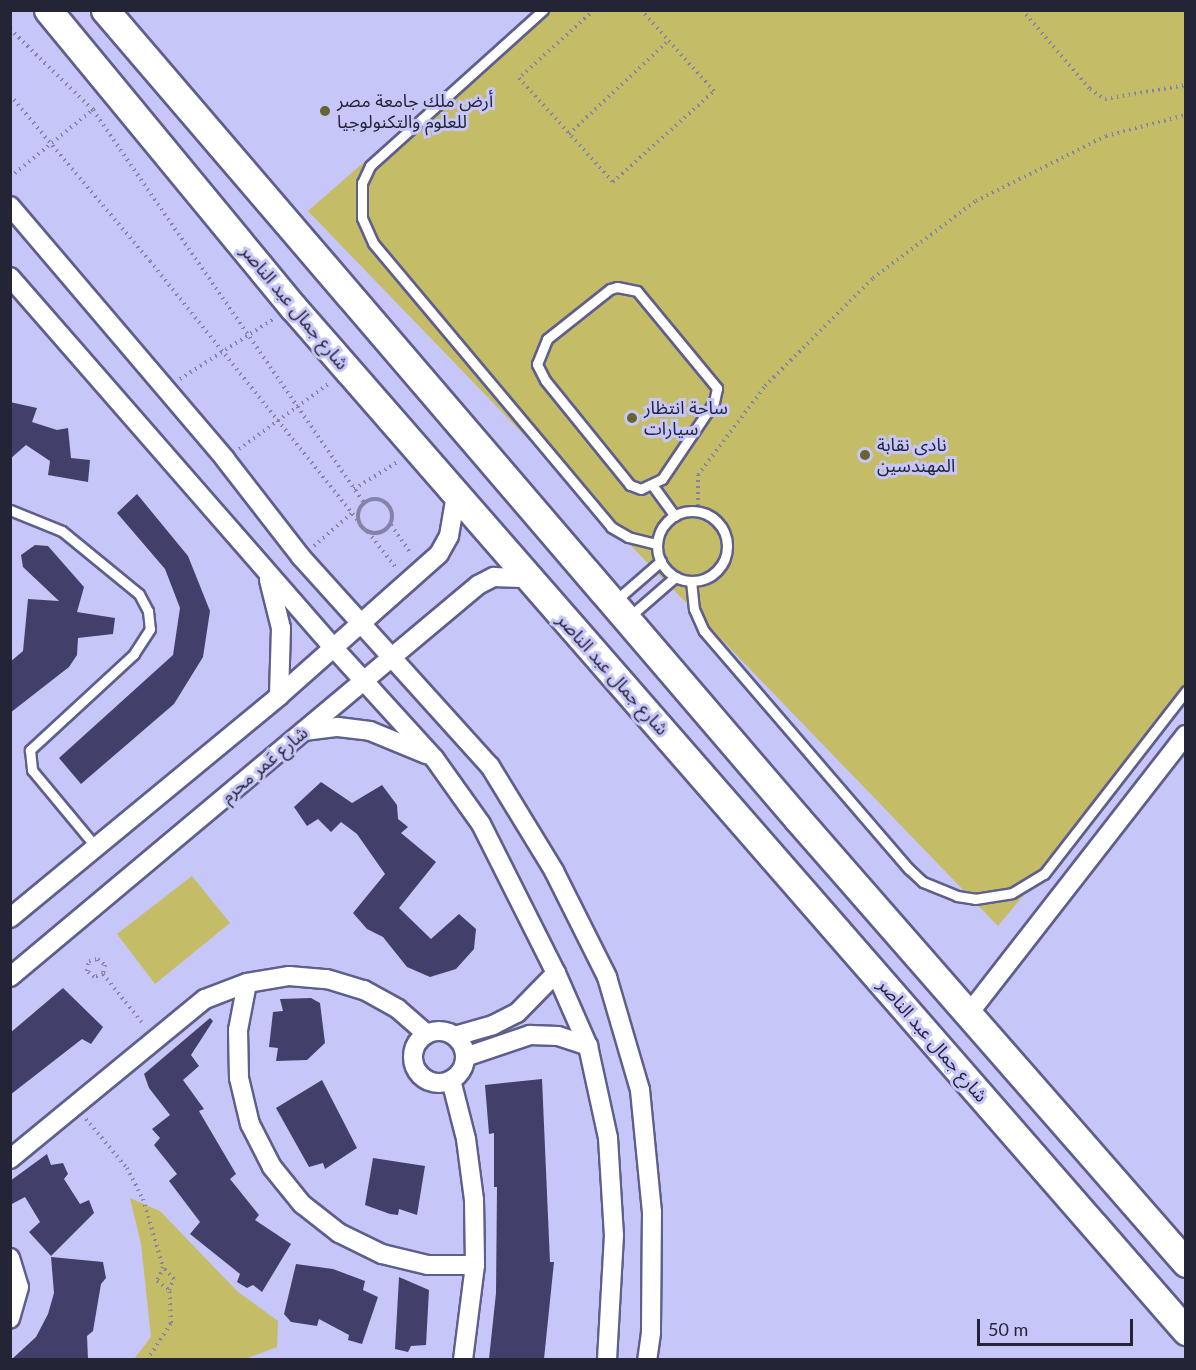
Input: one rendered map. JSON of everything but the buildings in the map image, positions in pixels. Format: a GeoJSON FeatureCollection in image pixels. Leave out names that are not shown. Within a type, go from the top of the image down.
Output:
{"type":"FeatureCollection","features":[{"type":"Feature","properties":{"kind":"main road","name":"شارع جمال عبد الناصر"},"geometry":{"type":"LineString","coordinates":[[48,10],[293,307],[1185,1331]]}},
{"type":"Feature","properties":{"kind":"main road"},"geometry":{"type":"LineString","coordinates":[[105,10],[797,818],[970,1012],[1185,1263]]}},
{"type":"Feature","properties":{"kind":"main road"},"geometry":{"type":"LineString","coordinates":[[769,851],[792,837],[797,818]]}},
{"type":"Feature","properties":{"kind":"street"},"geometry":{"type":"LineString","coordinates":[[10,206],[225,459],[301,557],[394,656],[490,766],[554,871],[607,977],[640,1090],[652,1212],[651,1333],[647,1359]]}},
{"type":"Feature","properties":{"kind":"street"},"geometry":{"type":"LineString","coordinates":[[10,277],[265,570],[434,758],[481,824],[556,973],[588,1046],[608,1138],[615,1235],[607,1359]]}},
{"type":"Feature","properties":{"kind":"street"},"geometry":{"type":"LineString","coordinates":[[10,918],[279,696],[439,554],[449,536],[456,495]]}},
{"type":"Feature","properties":{"kind":"street"},"geometry":{"type":"LineString","coordinates":[[265,570],[281,628],[279,696]]}},
{"type":"Feature","properties":{"kind":"street","name":"شارع عَمر محرم"},"geometry":{"type":"LineString","coordinates":[[10,977],[366,681],[477,585],[494,577],[527,578]]}},
{"type":"Feature","properties":{"kind":"street"},"geometry":{"type":"LineString","coordinates":[[304,731],[338,727],[370,731],[434,758]]}},
{"type":"Feature","properties":{"kind":"street"},"geometry":{"type":"LineString","coordinates":[[970,1012],[1185,735]]}},
{"type":"Feature","properties":{"kind":"street"},"geometry":{"type":"LineString","coordinates":[[455,1036],[465,1057],[463,1066],[451,1080],[431,1082],[416,1069],[414,1049],[427,1034],[446,1032],[455,1036],[493,1025],[517,1013],[556,973]]}},
{"type":"Feature","properties":{"kind":"street"},"geometry":{"type":"LineString","coordinates":[[10,1159],[205,999],[247,983],[289,976],[327,979],[364,990],[398,1008],[427,1034]]}},
{"type":"Feature","properties":{"kind":"street"},"geometry":{"type":"LineString","coordinates":[[247,983],[238,1030],[239,1078],[250,1124],[272,1167],[294,1195],[339,1233],[382,1254],[428,1265],[476,1265]]}},
{"type":"Feature","properties":{"kind":"street"},"geometry":{"type":"LineString","coordinates":[[465,1057],[530,1035],[558,1036],[588,1046]]}},
{"type":"Feature","properties":{"kind":"street"},"geometry":{"type":"LineString","coordinates":[[451,1080],[466,1139],[474,1200],[476,1265],[463,1359]]}},
{"type":"Feature","properties":{"kind":"street"},"geometry":{"type":"LineString","coordinates":[[10,1258],[20,1287],[10,1319]]}},
{"type":"Feature","properties":{"kind":"lane"},"geometry":{"type":"LineString","coordinates":[[543,10],[370,166],[362,183],[362,218],[374,243],[612,527],[628,537],[657,544]]}},
{"type":"Feature","properties":{"kind":"lane"},"geometry":{"type":"LineString","coordinates":[[617,287],[637,291],[717,388],[714,402],[662,480],[653,486],[630,485],[545,380],[537,364],[547,339],[610,289],[617,287]]}},
{"type":"Feature","properties":{"kind":"lane"},"geometry":{"type":"LineString","coordinates":[[653,486],[675,516]]}},
{"type":"Feature","properties":{"kind":"lane"},"geometry":{"type":"LineString","coordinates":[[10,510],[62,531],[139,594],[148,611],[150,629],[134,654],[30,750],[32,770],[95,846]]}},
{"type":"Feature","properties":{"kind":"lane"},"geometry":{"type":"LineString","coordinates":[[698,512],[718,523],[727,544],[726,555],[713,574],[691,581],[675,577],[661,561],[657,544],[666,523],[675,516],[698,512]]}},
{"type":"Feature","properties":{"kind":"lane"},"geometry":{"type":"LineString","coordinates":[[620,610],[661,561]]}},
{"type":"Feature","properties":{"kind":"lane"},"geometry":{"type":"LineString","coordinates":[[620,610],[675,577]]}},
{"type":"Feature","properties":{"kind":"lane"},"geometry":{"type":"LineString","coordinates":[[691,581],[694,609],[704,631],[909,869],[923,882],[957,896],[994,897],[1012,893],[1044,874],[1185,690]]}},
{"type":"Feature","properties":{"kind":"path"},"geometry":{"type":"LineString","coordinates":[[594,10],[519,78],[613,183],[714,91],[641,10]]}},
{"type":"Feature","properties":{"kind":"path"},"geometry":{"type":"LineString","coordinates":[[1022,10],[1090,89],[1105,99],[1185,85]]}},
{"type":"Feature","properties":{"kind":"path"},"geometry":{"type":"LineString","coordinates":[[10,29],[93,110],[251,334],[365,504]]}},
{"type":"Feature","properties":{"kind":"path"},"geometry":{"type":"LineString","coordinates":[[569,134],[668,41]]}},
{"type":"Feature","properties":{"kind":"path"},"geometry":{"type":"LineString","coordinates":[[10,177],[117,91]]}},
{"type":"Feature","properties":{"kind":"path"},"geometry":{"type":"LineString","coordinates":[[10,95],[223,352],[406,581]]}},
{"type":"Feature","properties":{"kind":"path"},"geometry":{"type":"LineString","coordinates":[[698,512],[698,476],[758,395],[873,278],[976,201],[1106,136],[1185,115]]}},
{"type":"Feature","properties":{"kind":"path"},"geometry":{"type":"LineString","coordinates":[[165,389],[293,307]]}},
{"type":"Feature","properties":{"kind":"path"},"geometry":{"type":"LineString","coordinates":[[225,459],[348,370]]}},
{"type":"Feature","properties":{"kind":"path"},"geometry":{"type":"LineString","coordinates":[[354,489],[417,450]]}},
{"type":"Feature","properties":{"kind":"path"},"geometry":{"type":"LineString","coordinates":[[359,522],[359,508],[369,499],[383,500],[392,510],[391,525],[422,568]]}},
{"type":"Feature","properties":{"kind":"path"},"geometry":{"type":"LineString","coordinates":[[301,557],[352,513]]}},
{"type":"Feature","properties":{"kind":"path"},"geometry":{"type":"LineString","coordinates":[[368,532],[381,532],[391,525]]}},
{"type":"Feature","properties":{"kind":"path"},"geometry":{"type":"LineString","coordinates":[[98,958],[105,965],[103,974],[94,977],[87,970],[89,961],[98,958]]}},
{"type":"Feature","properties":{"kind":"path"},"geometry":{"type":"LineString","coordinates":[[103,974],[155,1038]]}},
{"type":"Feature","properties":{"kind":"path"},"geometry":{"type":"LineString","coordinates":[[75,1105],[127,1168],[143,1199],[163,1267],[173,1275],[169,1290],[171,1323],[147,1359]]}},
{"type":"Feature","properties":{"kind":"path"},"geometry":{"type":"LineString","coordinates":[[163,1267],[157,1281],[169,1290]]}},
{"type":"Feature","properties":{"kind":"shaded area","name":"نادى نقابة المهندسين"},"geometry":{"type":"Polygon","coordinates":[[[537,11],[1185,11],[1185,700],[998,926],[308,211],[537,11]]]}},
{"type":"Feature","properties":{"kind":"shaded area"},"geometry":{"type":"Polygon","coordinates":[[[192,876],[230,923],[155,984],[117,934],[192,876]]]}},
{"type":"Feature","properties":{"kind":"shaded area"},"geometry":{"type":"Polygon","coordinates":[[[130,1198],[160,1211],[238,1292],[278,1321],[277,1347],[245,1359],[134,1359],[151,1337],[141,1244],[130,1198]]]}},
{"type":"Feature","properties":{"kind":"place","name":"أرض ملك جامعة مصر للعلوم والتكنولوجيا"},"geometry":{"type":"Point","coordinates":[325,111]}},
{"type":"Feature","properties":{"kind":"place","name":"ساحة انتظار سيارات"},"geometry":{"type":"Point","coordinates":[632,418]}},
{"type":"Feature","properties":{"kind":"place","name":"نادى نقابة المهندسين"},"geometry":{"type":"Point","coordinates":[865,455]}}]}
